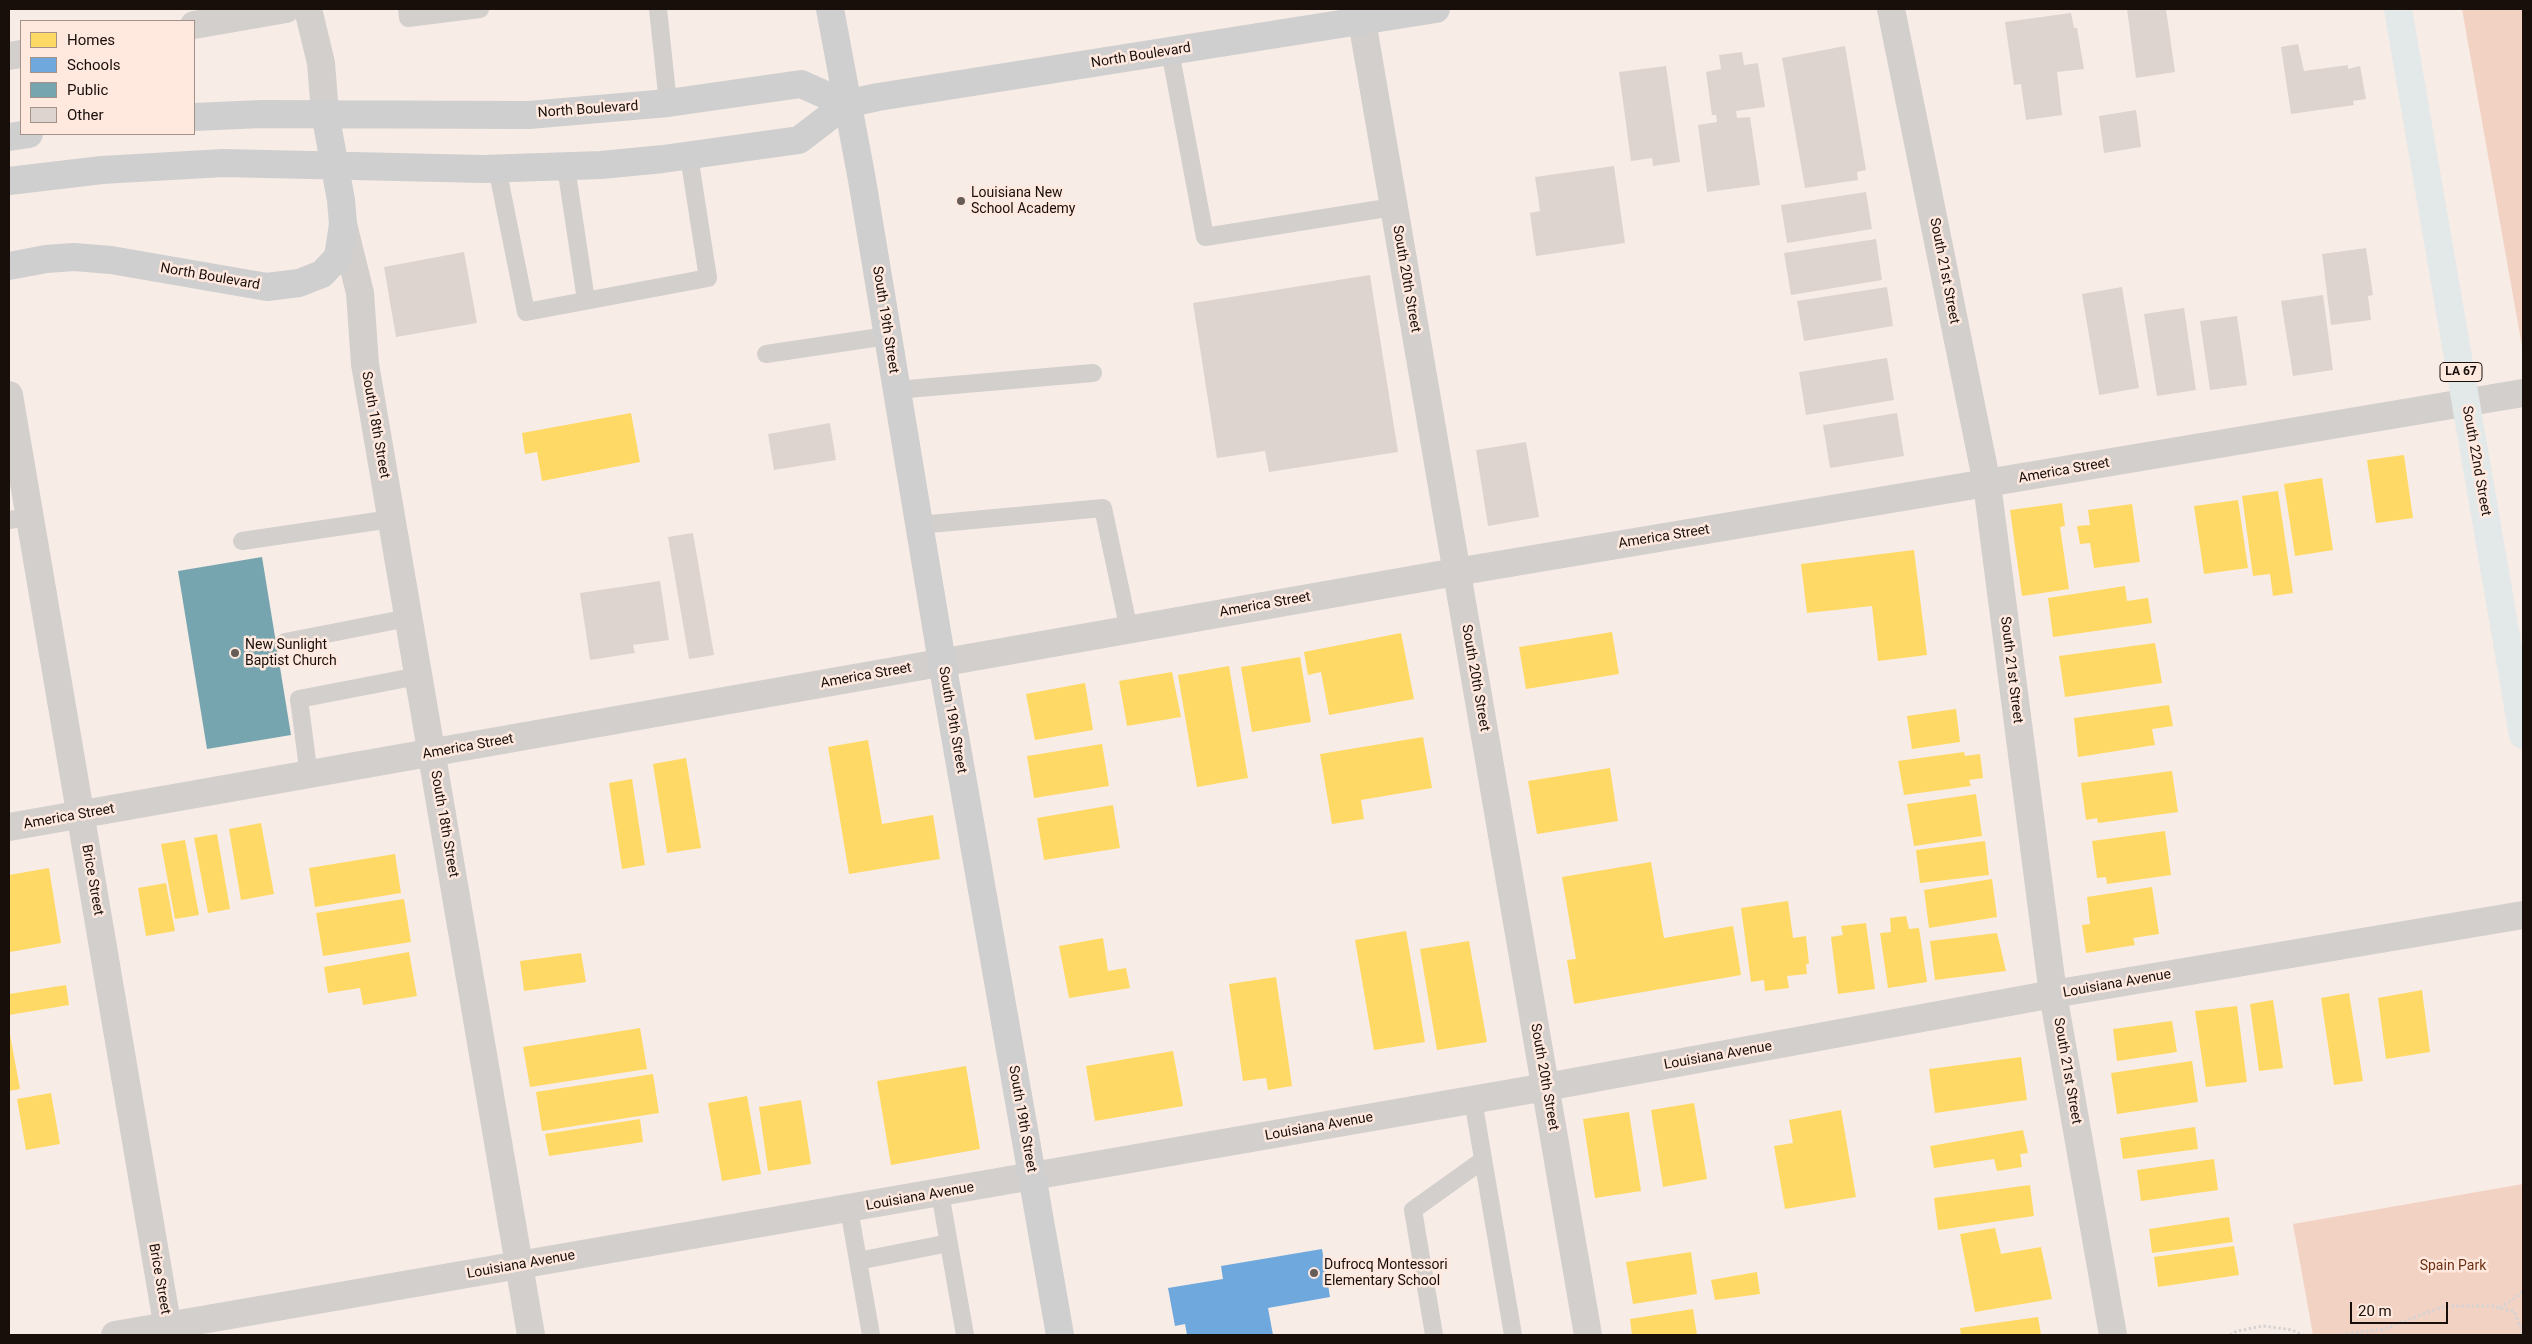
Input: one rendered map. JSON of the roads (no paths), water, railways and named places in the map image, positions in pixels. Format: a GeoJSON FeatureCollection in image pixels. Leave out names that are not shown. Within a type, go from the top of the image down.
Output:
{"type":"FeatureCollection","features":[{"type":"Feature","properties":{"kind":"main road","name":"South 22nd Street"},"geometry":{"type":"LineString","coordinates":[[2398,9],[2523,735]]}},
{"type":"Feature","properties":{"kind":"street"},"geometry":{"type":"LineString","coordinates":[[195,25],[286,9]]}},
{"type":"Feature","properties":{"kind":"street"},"geometry":{"type":"LineString","coordinates":[[308,9],[321,63],[325,113]]}},
{"type":"Feature","properties":{"kind":"street","name":"South 19th Street"},"geometry":{"type":"LineString","coordinates":[[830,9],[846,104],[862,180],[942,662],[1060,1335]]}},
{"type":"Feature","properties":{"kind":"street","name":"North Boulevard"},"geometry":{"type":"LineString","coordinates":[[9,181],[43,175],[162,165],[223,163],[497,168],[566,167],[689,156],[799,140],[846,104],[1436,9]]}},
{"type":"Feature","properties":{"kind":"street","name":"South 21st Street"},"geometry":{"type":"LineString","coordinates":[[1891,9],[1987,484],[2053,994],[2113,1335]]}},
{"type":"Feature","properties":{"kind":"street","name":"South 20th Street"},"geometry":{"type":"LineString","coordinates":[[1362,21],[1588,1335]]}},
{"type":"Feature","properties":{"kind":"street","name":"North Boulevard"},"geometry":{"type":"LineString","coordinates":[[195,117],[325,113],[529,115],[668,103],[801,84],[846,104]]}},
{"type":"Feature","properties":{"kind":"street","name":"North Boulevard"},"geometry":{"type":"LineString","coordinates":[[9,266],[46,259],[74,257],[111,260],[267,287],[299,283],[322,274],[338,257],[343,224],[341,200],[332,164],[325,113]]}},
{"type":"Feature","properties":{"kind":"street"},"geometry":{"type":"LineString","coordinates":[[9,137],[22,135]]}},
{"type":"Feature","properties":{"kind":"street","name":"South 18th Street"},"geometry":{"type":"LineString","coordinates":[[343,224],[360,293],[365,364],[531,1335]]}},
{"type":"Feature","properties":{"kind":"street","name":"America Street"},"geometry":{"type":"LineString","coordinates":[[9,827],[308,776],[1456,572],[2523,393]]}},
{"type":"Feature","properties":{"kind":"street","name":"Brice Street"},"geometry":{"type":"LineString","coordinates":[[9,395],[19,518],[80,815],[168,1331]]}},
{"type":"Feature","properties":{"kind":"street","name":"Louisiana Avenue"},"geometry":{"type":"LineString","coordinates":[[115,1335],[168,1331],[519,1266],[1546,1087],[2053,994],[2523,915]]}},
{"type":"Feature","properties":{"kind":"lane"},"geometry":{"type":"LineString","coordinates":[[407,9],[408,18],[480,9]]}},
{"type":"Feature","properties":{"kind":"lane"},"geometry":{"type":"LineString","coordinates":[[658,9],[668,103]]}},
{"type":"Feature","properties":{"kind":"lane"},"geometry":{"type":"LineString","coordinates":[[1170,51],[1205,237],[1393,207]]}},
{"type":"Feature","properties":{"kind":"lane"},"geometry":{"type":"LineString","coordinates":[[497,168],[526,312],[708,278],[689,156]]}},
{"type":"Feature","properties":{"kind":"lane"},"geometry":{"type":"LineString","coordinates":[[566,167],[586,300]]}},
{"type":"Feature","properties":{"kind":"lane"},"geometry":{"type":"LineString","coordinates":[[766,354],[888,336]]}},
{"type":"Feature","properties":{"kind":"lane"},"geometry":{"type":"LineString","coordinates":[[896,390],[1093,373]]}},
{"type":"Feature","properties":{"kind":"lane"},"geometry":{"type":"LineString","coordinates":[[919,525],[1103,508],[1129,630]]}},
{"type":"Feature","properties":{"kind":"lane"},"geometry":{"type":"LineString","coordinates":[[242,541],[391,519]]}},
{"type":"Feature","properties":{"kind":"lane"},"geometry":{"type":"LineString","coordinates":[[285,642],[408,618]]}},
{"type":"Feature","properties":{"kind":"lane"},"geometry":{"type":"LineString","coordinates":[[308,776],[299,699],[418,676]]}},
{"type":"Feature","properties":{"kind":"lane"},"geometry":{"type":"LineString","coordinates":[[1473,1100],[1514,1335]]}},
{"type":"Feature","properties":{"kind":"lane"},"geometry":{"type":"LineString","coordinates":[[1434,1335],[1413,1210],[1483,1160]]}},
{"type":"Feature","properties":{"kind":"lane"},"geometry":{"type":"LineString","coordinates":[[940,1193],[965,1335]]}},
{"type":"Feature","properties":{"kind":"lane"},"geometry":{"type":"LineString","coordinates":[[848,1209],[871,1335]]}},
{"type":"Feature","properties":{"kind":"lane"},"geometry":{"type":"LineString","coordinates":[[858,1261],[949,1243]]}},
{"type":"Feature","properties":{"kind":"place","name":"Louisiana New School Academy"},"geometry":{"type":"Point","coordinates":[961,201]}},
{"type":"Feature","properties":{"kind":"place","name":"New Sunlight Baptist Church"},"geometry":{"type":"Point","coordinates":[235,653]}},
{"type":"Feature","properties":{"kind":"place","name":"Dufrocq Montessori Elementary School"},"geometry":{"type":"Point","coordinates":[1314,1273]}},
{"type":"Feature","properties":{"kind":"park label","name":"Spain Park"},"geometry":{"type":"Point","coordinates":[2453,1266]}}]}
